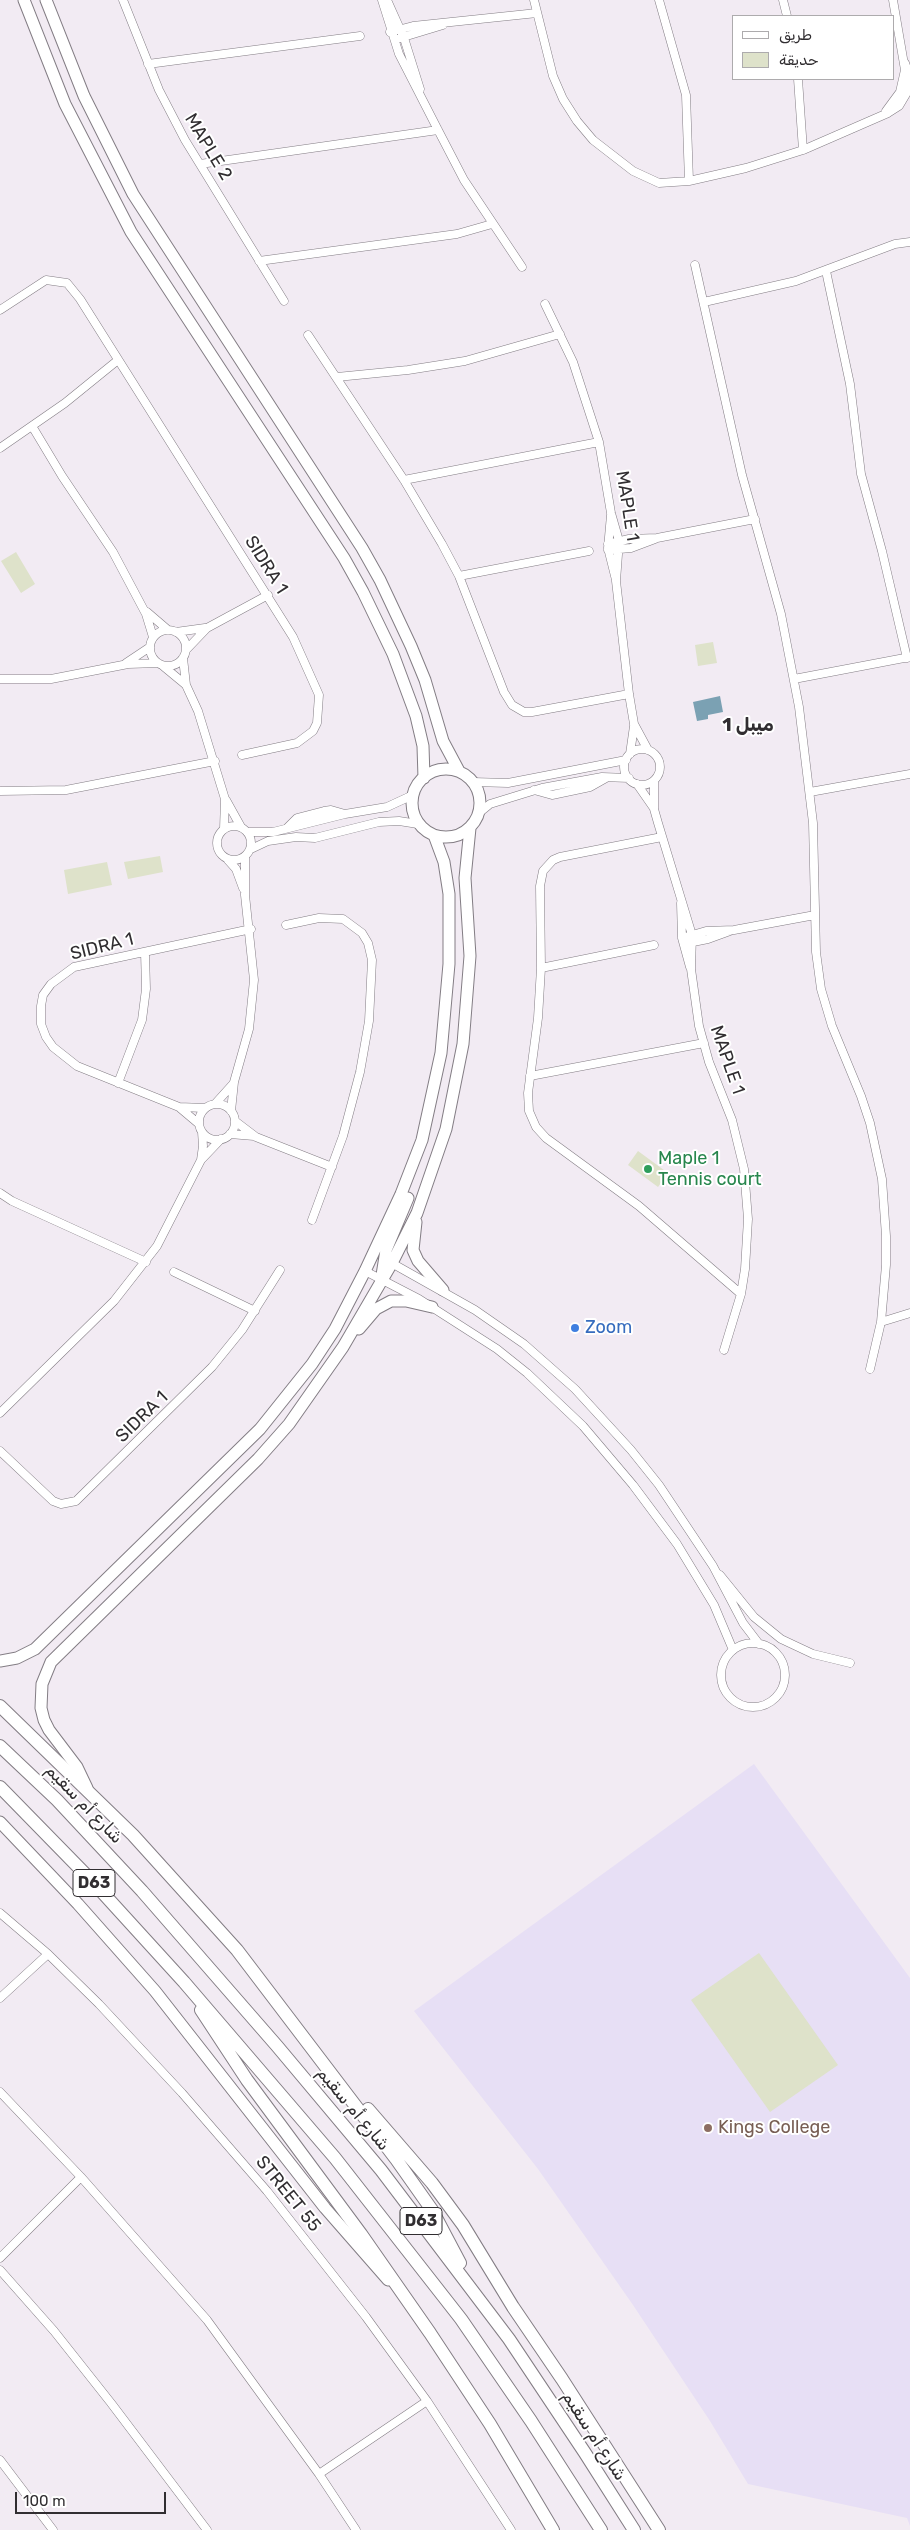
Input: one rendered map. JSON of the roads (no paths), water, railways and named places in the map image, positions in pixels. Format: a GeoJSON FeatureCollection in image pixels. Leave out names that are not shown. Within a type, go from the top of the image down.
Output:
{"type":"FeatureCollection","features":[{"type":"Feature","properties":{"kind":"main road"},"geometry":{"type":"LineString","coordinates":[[0,1706],[87,1788],[160,1863],[261,1980],[412,2182],[442,2228],[469,2284]]}},
{"type":"Feature","properties":{"kind":"main road","name":"شارع أم سقيم"},"geometry":{"type":"LineString","coordinates":[[0,1746],[103,1848],[277,2046],[381,2170],[469,2284],[548,2396],[634,2530]]}},
{"type":"Feature","properties":{"kind":"main road","name":"D63"},"geometry":{"type":"LineString","coordinates":[[0,1787],[92,1881],[184,1982],[286,2099],[424,2270],[497,2370],[601,2530]]}},
{"type":"Feature","properties":{"kind":"main road","name":"شارع أم سقيم"},"geometry":{"type":"LineString","coordinates":[[261,1980],[448,2204],[659,2530]]}},
{"type":"Feature","properties":{"kind":"main road","name":"D63"},"geometry":{"type":"LineString","coordinates":[[184,1982],[247,2080],[407,2300],[490,2424],[553,2530]]}},
{"type":"Feature","properties":{"kind":"street"},"geometry":{"type":"LineString","coordinates":[[24,0],[65,104],[131,232],[339,550],[364,592],[393,654],[416,716],[423,746],[424,778]]}},
{"type":"Feature","properties":{"kind":"street"},"geometry":{"type":"LineString","coordinates":[[46,0],[84,96],[133,194],[362,548],[380,580],[425,680],[443,741],[459,771],[473,782],[480,797],[479,813]]}},
{"type":"Feature","properties":{"kind":"street","name":"MAPLE 2"},"geometry":{"type":"LineString","coordinates":[[123,0],[167,106],[200,164],[284,301]]}},
{"type":"Feature","properties":{"kind":"street"},"geometry":{"type":"LineString","coordinates":[[382,0],[392,36],[405,68],[492,224],[522,267]]}},
{"type":"Feature","properties":{"kind":"street"},"geometry":{"type":"LineString","coordinates":[[387,0],[404,38],[422,98]]}},
{"type":"Feature","properties":{"kind":"street"},"geometry":{"type":"LineString","coordinates":[[534,0],[558,88],[588,136],[646,178],[666,183],[746,168],[803,150],[833,138],[899,106],[907,95],[909,75],[893,0]]}},
{"type":"Feature","properties":{"kind":"street"},"geometry":{"type":"LineString","coordinates":[[659,0],[686,95],[690,180]]}},
{"type":"Feature","properties":{"kind":"street"},"geometry":{"type":"LineString","coordinates":[[783,0],[787,15]]}},
{"type":"Feature","properties":{"kind":"street"},"geometry":{"type":"LineString","coordinates":[[392,36],[400,29],[413,26],[448,24],[537,12]]}},
{"type":"Feature","properties":{"kind":"street"},"geometry":{"type":"LineString","coordinates":[[392,36],[404,38],[448,24]]}},
{"type":"Feature","properties":{"kind":"street"},"geometry":{"type":"LineString","coordinates":[[148,64],[360,36]]}},
{"type":"Feature","properties":{"kind":"street"},"geometry":{"type":"LineString","coordinates":[[798,80],[803,150]]}},
{"type":"Feature","properties":{"kind":"street"},"geometry":{"type":"LineString","coordinates":[[200,164],[438,130]]}},
{"type":"Feature","properties":{"kind":"street"},"geometry":{"type":"LineString","coordinates":[[259,261],[457,234],[492,224]]}},
{"type":"Feature","properties":{"kind":"street"},"geometry":{"type":"LineString","coordinates":[[704,302],[766,290],[826,271],[895,244],[910,242]]}},
{"type":"Feature","properties":{"kind":"street"},"geometry":{"type":"LineString","coordinates":[[695,265],[737,453],[782,614],[794,679],[810,792],[816,952],[821,990],[832,1026],[870,1123],[882,1179],[886,1246],[881,1322],[870,1369]]}},
{"type":"Feature","properties":{"kind":"street"},"geometry":{"type":"LineString","coordinates":[[794,679],[909,657],[861,474],[846,362],[826,271]]}},
{"type":"Feature","properties":{"kind":"street","name":"SIDRA 1"},"geometry":{"type":"LineString","coordinates":[[0,310],[46,280],[67,283],[80,299],[293,637],[319,695],[319,714],[313,731],[297,743],[242,755]]}},
{"type":"Feature","properties":{"kind":"street","name":"MAPLE 1"},"geometry":{"type":"LineString","coordinates":[[545,304],[584,391],[600,442],[611,513],[619,545],[616,581],[634,724]]}},
{"type":"Feature","properties":{"kind":"street"},"geometry":{"type":"LineString","coordinates":[[337,377],[408,370],[465,360],[560,334]]}},
{"type":"Feature","properties":{"kind":"street"},"geometry":{"type":"LineString","coordinates":[[308,335],[404,480],[459,576],[507,699],[524,712],[539,712],[629,694]]}},
{"type":"Feature","properties":{"kind":"street"},"geometry":{"type":"LineString","coordinates":[[0,448],[94,381],[118,360]]}},
{"type":"Feature","properties":{"kind":"street"},"geometry":{"type":"LineString","coordinates":[[32,426],[62,476],[113,552],[143,607],[153,637],[150,647],[151,656],[186,685]]}},
{"type":"Feature","properties":{"kind":"street"},"geometry":{"type":"LineString","coordinates":[[404,480],[600,442]]}},
{"type":"Feature","properties":{"kind":"street"},"geometry":{"type":"LineString","coordinates":[[611,513],[608,547],[616,581]]}},
{"type":"Feature","properties":{"kind":"street"},"geometry":{"type":"LineString","coordinates":[[608,547],[755,519]]}},
{"type":"Feature","properties":{"kind":"street"},"geometry":{"type":"LineString","coordinates":[[459,576],[589,551]]}},
{"type":"Feature","properties":{"kind":"street"},"geometry":{"type":"LineString","coordinates":[[0,679],[51,679],[119,666],[174,665],[207,628],[268,595]]}},
{"type":"Feature","properties":{"kind":"street"},"geometry":{"type":"LineString","coordinates":[[143,607],[184,640],[186,685],[198,711],[225,798],[241,827],[248,832],[252,843],[251,849],[245,857],[240,860],[228,860]]}},
{"type":"Feature","properties":{"kind":"street"},"geometry":{"type":"LineString","coordinates":[[153,637],[172,631],[207,628]]}},
{"type":"Feature","properties":{"kind":"street"},"geometry":{"type":"LineString","coordinates":[[119,666],[150,647]]}},
{"type":"Feature","properties":{"kind":"street"},"geometry":{"type":"LineString","coordinates":[[634,724],[648,750],[659,760],[659,775],[654,780],[643,785],[637,784]]}},
{"type":"Feature","properties":{"kind":"street"},"geometry":{"type":"LineString","coordinates":[[628,778],[625,766],[634,724]]}},
{"type":"Feature","properties":{"kind":"street"},"geometry":{"type":"LineString","coordinates":[[473,782],[508,783],[628,757],[636,750],[648,750]]}},
{"type":"Feature","properties":{"kind":"street"},"geometry":{"type":"LineString","coordinates":[[0,791],[66,790],[215,762]]}},
{"type":"Feature","properties":{"kind":"street"},"geometry":{"type":"LineString","coordinates":[[248,832],[273,832],[288,827],[297,818],[324,811],[331,810],[345,814],[386,807],[413,794],[424,778],[440,770],[459,771]]}},
{"type":"Feature","properties":{"kind":"street"},"geometry":{"type":"LineString","coordinates":[[810,792],[910,774]]}},
{"type":"Feature","properties":{"kind":"street"},"geometry":{"type":"LineString","coordinates":[[443,1290],[418,1261],[413,1250],[417,1213],[446,1129],[463,1044],[470,956],[466,878],[470,828],[479,813],[490,804],[534,790],[545,794],[559,794],[590,786],[608,776],[628,778],[637,784],[654,809]]}},
{"type":"Feature","properties":{"kind":"street","name":"MAPLE 1"},"geometry":{"type":"LineString","coordinates":[[654,780],[654,809],[692,939],[691,969],[694,998],[704,1043],[732,1120],[744,1169],[748,1219],[741,1294],[724,1350]]}},
{"type":"Feature","properties":{"kind":"street"},"geometry":{"type":"LineString","coordinates":[[413,794],[413,810],[418,824]]}},
{"type":"Feature","properties":{"kind":"street"},"geometry":{"type":"LineString","coordinates":[[225,798],[224,829],[217,842],[218,849],[236,869],[245,895],[251,930],[254,980],[249,1029],[234,1082],[231,1111],[235,1121],[256,1137]]}},
{"type":"Feature","properties":{"kind":"street"},"geometry":{"type":"LineString","coordinates":[[251,849],[268,841],[296,836],[316,838],[379,822],[399,821],[418,824],[442,838],[457,836],[470,828]]}},
{"type":"Feature","properties":{"kind":"street"},"geometry":{"type":"LineString","coordinates":[[224,829],[235,826],[241,827]]}},
{"type":"Feature","properties":{"kind":"street"},"geometry":{"type":"LineString","coordinates":[[87,1788],[77,1767],[50,1730],[41,1708],[42,1684],[51,1662],[258,1459],[295,1416],[343,1347],[382,1280],[383,1258],[422,1140],[433,1096],[447,1009],[449,894],[444,862],[434,835]]}},
{"type":"Feature","properties":{"kind":"street"},"geometry":{"type":"LineString","coordinates":[[662,837],[567,855],[553,860],[543,872],[540,886],[541,968],[528,1093],[529,1111],[541,1133],[639,1206],[741,1294]]}},
{"type":"Feature","properties":{"kind":"street"},"geometry":{"type":"LineString","coordinates":[[245,857],[245,895]]}},
{"type":"Feature","properties":{"kind":"street"},"geometry":{"type":"LineString","coordinates":[[681,900],[682,941],[691,969]]}},
{"type":"Feature","properties":{"kind":"street"},"geometry":{"type":"LineString","coordinates":[[682,941],[692,939],[706,931],[734,930],[815,915]]}},
{"type":"Feature","properties":{"kind":"street"},"geometry":{"type":"LineString","coordinates":[[286,925],[319,918],[343,919],[362,933],[368,943],[372,960],[368,1021],[360,1072],[343,1136],[312,1220]]}},
{"type":"Feature","properties":{"kind":"street","name":"SIDRA 1"},"geometry":{"type":"LineString","coordinates":[[179,1107],[77,1066],[52,1047],[41,1024],[41,1006],[44,996],[51,984],[74,967],[251,930]]}},
{"type":"Feature","properties":{"kind":"street"},"geometry":{"type":"LineString","coordinates":[[541,968],[654,945]]}},
{"type":"Feature","properties":{"kind":"street"},"geometry":{"type":"LineString","coordinates":[[118,1083],[142,1020],[146,989],[145,952]]}},
{"type":"Feature","properties":{"kind":"street"},"geometry":{"type":"LineString","coordinates":[[530,1076],[704,1043]]}},
{"type":"Feature","properties":{"kind":"street"},"geometry":{"type":"LineString","coordinates":[[179,1107],[205,1108],[215,1104],[234,1082]]}},
{"type":"Feature","properties":{"kind":"street"},"geometry":{"type":"LineString","coordinates":[[215,1104],[226,1107],[231,1111]]}},
{"type":"Feature","properties":{"kind":"street"},"geometry":{"type":"LineString","coordinates":[[179,1107],[211,1139],[221,1139]]}},
{"type":"Feature","properties":{"kind":"street"},"geometry":{"type":"LineString","coordinates":[[201,1160],[201,1128],[199,1119],[205,1108]]}},
{"type":"Feature","properties":{"kind":"street"},"geometry":{"type":"LineString","coordinates":[[230,1134],[235,1121]]}},
{"type":"Feature","properties":{"kind":"street"},"geometry":{"type":"LineString","coordinates":[[0,1412],[102,1313],[131,1282],[166,1230],[201,1160],[221,1139],[230,1134],[256,1137],[332,1167]]}},
{"type":"Feature","properties":{"kind":"street"},"geometry":{"type":"LineString","coordinates":[[0,1192],[12,1201],[146,1262]]}},
{"type":"Feature","properties":{"kind":"street"},"geometry":{"type":"LineString","coordinates":[[0,1661],[17,1658],[35,1649],[260,1429],[287,1398],[334,1329],[365,1271],[383,1258],[417,1213]]}},
{"type":"Feature","properties":{"kind":"street"},"geometry":{"type":"LineString","coordinates":[[383,1258],[443,1290],[502,1328],[575,1389],[631,1450],[659,1485],[712,1566],[743,1623],[759,1644],[777,1654],[785,1671],[785,1680],[779,1694],[768,1704],[754,1708],[739,1704],[725,1692],[720,1674],[722,1665],[733,1650],[741,1645],[759,1644]]}},
{"type":"Feature","properties":{"kind":"street","name":"SIDRA 1"},"geometry":{"type":"LineString","coordinates":[[0,1451],[53,1501],[69,1503],[76,1501],[196,1385],[228,1349],[255,1311],[280,1270]]}},
{"type":"Feature","properties":{"kind":"street"},"geometry":{"type":"LineString","coordinates":[[365,1271],[465,1327],[527,1373],[583,1426],[609,1455],[677,1544],[714,1605],[733,1650]]}},
{"type":"Feature","properties":{"kind":"street"},"geometry":{"type":"LineString","coordinates":[[174,1272],[255,1311]]}},
{"type":"Feature","properties":{"kind":"street"},"geometry":{"type":"LineString","coordinates":[[343,1347],[383,1304],[398,1300],[432,1307]]}},
{"type":"Feature","properties":{"kind":"street"},"geometry":{"type":"LineString","coordinates":[[881,1322],[910,1313]]}},
{"type":"Feature","properties":{"kind":"street"},"geometry":{"type":"LineString","coordinates":[[712,1566],[754,1616],[781,1639],[813,1654],[850,1663]]}},
{"type":"Feature","properties":{"kind":"street"},"geometry":{"type":"LineString","coordinates":[[1,1823],[155,1991],[330,2214],[407,2300]]}},
{"type":"Feature","properties":{"kind":"street","name":"STREET 55"},"geometry":{"type":"LineString","coordinates":[[0,1913],[48,1954],[99,2004],[182,2094],[267,2191],[366,2318],[427,2401],[511,2530]]}},
{"type":"Feature","properties":{"kind":"street"},"geometry":{"type":"LineString","coordinates":[[0,1998],[48,1954]]}},
{"type":"Feature","properties":{"kind":"street"},"geometry":{"type":"LineString","coordinates":[[0,2092],[81,2177],[207,2320],[319,2474],[356,2530]]}},
{"type":"Feature","properties":{"kind":"street"},"geometry":{"type":"LineString","coordinates":[[0,2258],[81,2177]]}},
{"type":"Feature","properties":{"kind":"street"},"geometry":{"type":"LineString","coordinates":[[0,2270],[54,2331],[112,2403],[207,2530]]}},
{"type":"Feature","properties":{"kind":"street"},"geometry":{"type":"LineString","coordinates":[[319,2474],[427,2401]]}},
{"type":"Feature","properties":{"kind":"street"},"geometry":{"type":"LineString","coordinates":[[0,2460],[53,2530]]}},
{"type":"Feature","properties":{"kind":"water"},"geometry":{"type":"Polygon","coordinates":[[[720,696],[723,712],[708,715],[708,719],[697,721],[693,702],[720,696]]]}},
{"type":"Feature","properties":{"kind":"place","name":"Maple 1 Tennis court"},"geometry":{"type":"Point","coordinates":[648,1169]}},
{"type":"Feature","properties":{"kind":"place","name":"Zoom"},"geometry":{"type":"Point","coordinates":[575,1328]}},
{"type":"Feature","properties":{"kind":"place","name":"Kings College"},"geometry":{"type":"Point","coordinates":[708,2128]}},
{"type":"Feature","properties":{"kind":"district","name":"ميبل 1"},"geometry":{"type":"Point","coordinates":[748,726]}}]}
